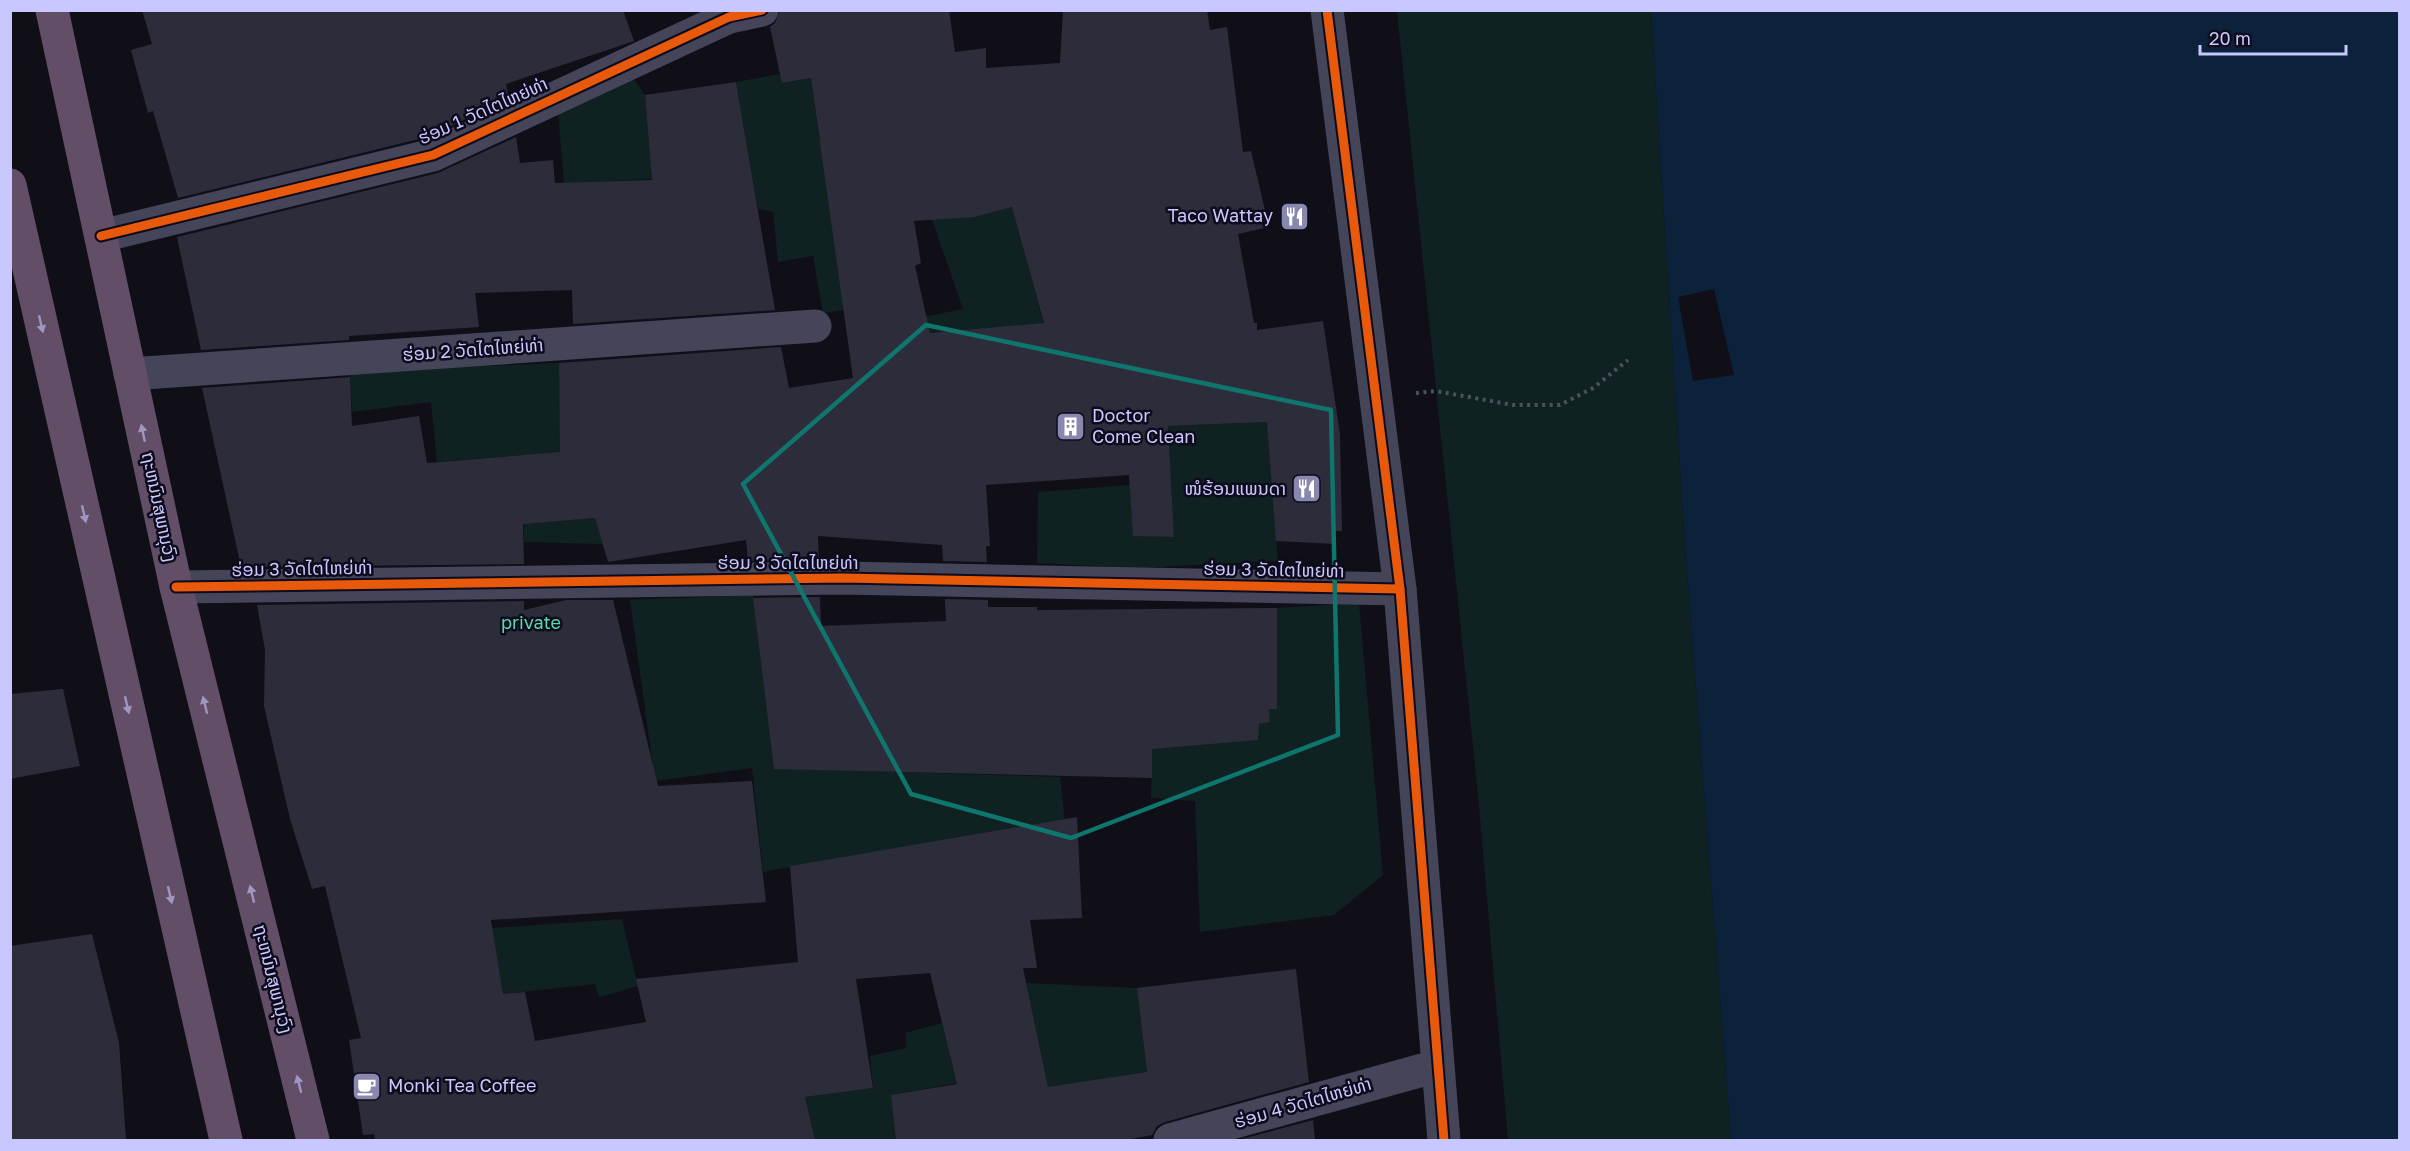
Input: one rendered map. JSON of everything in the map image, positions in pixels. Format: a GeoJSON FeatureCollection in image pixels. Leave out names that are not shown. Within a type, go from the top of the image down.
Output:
{"type":"FeatureCollection","features":[{"type":"Feature","properties":{"kind":"highway","name":"ຖະຫນົນສຸພານຸວົງ"},"geometry":{"type":"LineString","coordinates":[[52,10],[176,587],[313,1140]]}},
{"type":"Feature","properties":{"kind":"highway"},"geometry":{"type":"LineString","coordinates":[[10,185],[21,282],[226,1140]]}},
{"type":"Feature","properties":{"kind":"street","name":"ຮ່ອມ 1 ວັດໄຕໄຫຍ່ທ່າ"},"geometry":{"type":"LineString","coordinates":[[101,237],[433,154],[729,17],[762,10]]}},
{"type":"Feature","properties":{"kind":"street"},"geometry":{"type":"LineString","coordinates":[[1328,10],[1400,589],[1444,1140]]}},
{"type":"Feature","properties":{"kind":"street","name":"ຮ່ອມ 2 ວັດໄຕໄຫຍ່ທ່າ"},"geometry":{"type":"LineString","coordinates":[[130,374],[815,326]]}},
{"type":"Feature","properties":{"kind":"street","name":"ຮ່ອມ 3 ວັດໄຕໄຫຍ່ທ່າ"},"geometry":{"type":"LineString","coordinates":[[176,587],[843,578],[1400,589]]}},
{"type":"Feature","properties":{"kind":"street","name":"ຮ່ອມ 4 ວັດໄຕໄຫຍ່ທ່າ"},"geometry":{"type":"LineString","coordinates":[[1170,1140],[1437,1066]]}},
{"type":"Feature","properties":{"kind":"path"},"geometry":{"type":"LineString","coordinates":[[1378,411],[1420,391],[1436,391],[1513,405],[1560,405],[1593,388],[1628,360]]}},
{"type":"Feature","properties":{"kind":"highlighted area"},"geometry":{"type":"Polygon","coordinates":[[[926,325],[1331,410],[1338,735],[1071,838],[911,794],[743,484],[926,325]]]}},
{"type":"Feature","properties":{"kind":"green space"},"geometry":{"type":"Polygon","coordinates":[[[1397,11],[1651,11],[1685,546],[1731,1140],[1508,1140],[1478,795],[1397,11]]]}},
{"type":"Feature","properties":{"kind":"green space"},"geometry":{"type":"Polygon","coordinates":[[[780,74],[782,83],[811,78],[819,140],[829,153],[856,308],[823,313],[813,256],[778,262],[773,212],[758,209],[736,82],[780,74]]]}},
{"type":"Feature","properties":{"kind":"green space"},"geometry":{"type":"Polygon","coordinates":[[[633,78],[645,95],[652,179],[564,183],[558,111],[633,78]]]}},
{"type":"Feature","properties":{"kind":"green space"},"geometry":{"type":"Polygon","coordinates":[[[920,185],[991,212],[1013,207],[1045,329],[981,329],[889,336],[888,324],[963,309],[920,185]]]}},
{"type":"Feature","properties":{"kind":"green space"},"geometry":{"type":"Polygon","coordinates":[[[559,363],[561,469],[565,520],[602,518],[603,544],[524,542],[522,455],[437,462],[431,402],[352,412],[350,372],[559,363]]]}},
{"type":"Feature","properties":{"kind":"green space"},"geometry":{"type":"Polygon","coordinates":[[[1269,422],[1278,561],[1136,568],[1037,563],[1038,492],[1130,485],[1133,535],[1174,537],[1168,426],[1269,422]]]}},
{"type":"Feature","properties":{"kind":"green space"},"geometry":{"type":"Polygon","coordinates":[[[753,595],[774,768],[1060,777],[1066,831],[873,852],[763,872],[752,768],[655,781],[630,600],[753,595]]]}},
{"type":"Feature","properties":{"kind":"green space"},"geometry":{"type":"Polygon","coordinates":[[[1359,603],[1383,875],[1334,915],[1200,932],[1195,801],[1151,798],[1153,698],[1169,697],[1168,608],[1207,616],[1259,724],[1270,722],[1269,709],[1277,709],[1277,608],[1359,603]]]}},
{"type":"Feature","properties":{"kind":"green space"},"geometry":{"type":"Polygon","coordinates":[[[622,919],[638,986],[599,997],[595,984],[503,994],[492,928],[622,919]]]}},
{"type":"Feature","properties":{"kind":"green space"},"geometry":{"type":"Polygon","coordinates":[[[1026,983],[1137,988],[1147,1073],[1048,1087],[1026,983]]]}},
{"type":"Feature","properties":{"kind":"green space"},"geometry":{"type":"Polygon","coordinates":[[[942,1023],[957,1083],[891,1095],[896,1140],[815,1140],[805,1097],[873,1088],[870,1056],[906,1048],[905,1033],[942,1023]]]}},
{"type":"Feature","properties":{"kind":"water"},"geometry":{"type":"Polygon","coordinates":[[[1651,11],[2399,11],[2399,1140],[1731,1140],[1685,546],[1651,11]]]}},
{"type":"Feature","properties":{"kind":"pier"},"geometry":{"type":"Polygon","coordinates":[[[1714,289],[1734,375],[1693,381],[1678,297],[1714,289]]]}},
{"type":"Feature","properties":{"kind":"building"},"geometry":{"type":"Polygon","coordinates":[[[142,10],[623,10],[634,41],[506,84],[509,99],[427,137],[178,198],[153,111],[148,113],[131,50],[152,44],[142,10]]]}},
{"type":"Feature","properties":{"kind":"building"},"geometry":{"type":"Polygon","coordinates":[[[780,10],[949,10],[955,52],[986,48],[986,68],[1060,63],[1063,10],[1207,10],[1210,30],[1227,27],[1243,152],[1251,151],[1269,227],[1238,234],[1254,323],[1257,323],[1257,330],[1323,321],[1340,434],[1342,531],[1334,531],[1335,544],[1276,541],[1267,422],[1168,426],[1174,537],[1133,536],[1129,475],[986,485],[990,546],[986,546],[987,562],[943,561],[942,545],[818,536],[819,560],[748,561],[746,540],[608,562],[595,518],[523,524],[524,564],[241,567],[202,388],[350,377],[352,426],[419,416],[427,463],[560,452],[559,363],[781,347],[789,388],[853,378],[811,78],[782,83],[770,27],[775,23],[780,10]],[[1012,207],[974,217],[914,221],[921,263],[915,266],[930,333],[1044,323],[1012,207]]]}},
{"type":"Feature","properties":{"kind":"building"},"geometry":{"type":"Polygon","coordinates":[[[736,82],[775,310],[573,324],[572,290],[475,293],[479,327],[349,336],[349,340],[201,350],[177,237],[438,173],[516,137],[520,163],[553,160],[555,183],[652,180],[645,95],[736,82]]]}},
{"type":"Feature","properties":{"kind":"building"},"geometry":{"type":"Polygon","coordinates":[[[820,597],[821,626],[946,621],[945,599],[988,600],[988,607],[1037,607],[1037,610],[1277,608],[1277,709],[1269,709],[1270,722],[1259,724],[1258,740],[1152,749],[1152,778],[774,769],[753,598],[820,597]]]}},
{"type":"Feature","properties":{"kind":"building"},"geometry":{"type":"Polygon","coordinates":[[[566,600],[613,600],[658,786],[752,781],[766,902],[491,920],[503,994],[525,992],[535,1041],[646,1022],[636,979],[798,962],[790,866],[1077,817],[1082,918],[1030,920],[1037,968],[1023,968],[1048,1087],[1147,1072],[1137,988],[1296,969],[1309,1082],[1165,1122],[1157,1126],[1152,1135],[1126,1140],[896,1140],[891,1095],[957,1084],[930,973],[856,979],[873,1088],[805,1097],[815,1140],[375,1140],[374,1134],[363,1135],[349,1040],[361,1038],[325,886],[312,889],[290,819],[264,706],[265,650],[257,605],[524,601],[524,610],[566,600]]]}},
{"type":"Feature","properties":{"kind":"building"},"geometry":{"type":"Polygon","coordinates":[[[63,689],[80,766],[10,779],[10,694],[63,689]]]}},
{"type":"Feature","properties":{"kind":"building"},"geometry":{"type":"Polygon","coordinates":[[[92,934],[119,1043],[126,1140],[10,1140],[10,946],[92,934]]]}},
{"type":"Feature","properties":{"kind":"building"},"geometry":{"type":"Polygon","coordinates":[[[1313,1120],[1315,1140],[1238,1140],[1313,1120]]]}},
{"type":"Feature","properties":{"kind":"cycle path"},"geometry":{"type":"LineString","coordinates":[[101,236],[433,155],[729,17],[762,10]]}},
{"type":"Feature","properties":{"kind":"cycle path"},"geometry":{"type":"LineString","coordinates":[[1327,10],[1400,589],[1444,1140]]}},
{"type":"Feature","properties":{"kind":"cycle path"},"geometry":{"type":"LineString","coordinates":[[176,587],[843,578],[1400,589]]}},
{"type":"Feature","properties":{"kind":"place","name":"Taco Wattay"},"geometry":{"type":"Point","coordinates":[1294,216]}},
{"type":"Feature","properties":{"kind":"place","name":"Doctor Come Clean"},"geometry":{"type":"Point","coordinates":[1071,426]}},
{"type":"Feature","properties":{"kind":"place","name":"ໜໍຮ້ອນແພນດາ"},"geometry":{"type":"Point","coordinates":[1307,489]}},
{"type":"Feature","properties":{"kind":"place","name":"Monki Tea Coffee"},"geometry":{"type":"Point","coordinates":[367,1086]}},
{"type":"Feature","properties":{"kind":"park label","name":"private"},"geometry":{"type":"Point","coordinates":[531,623]}}]}
